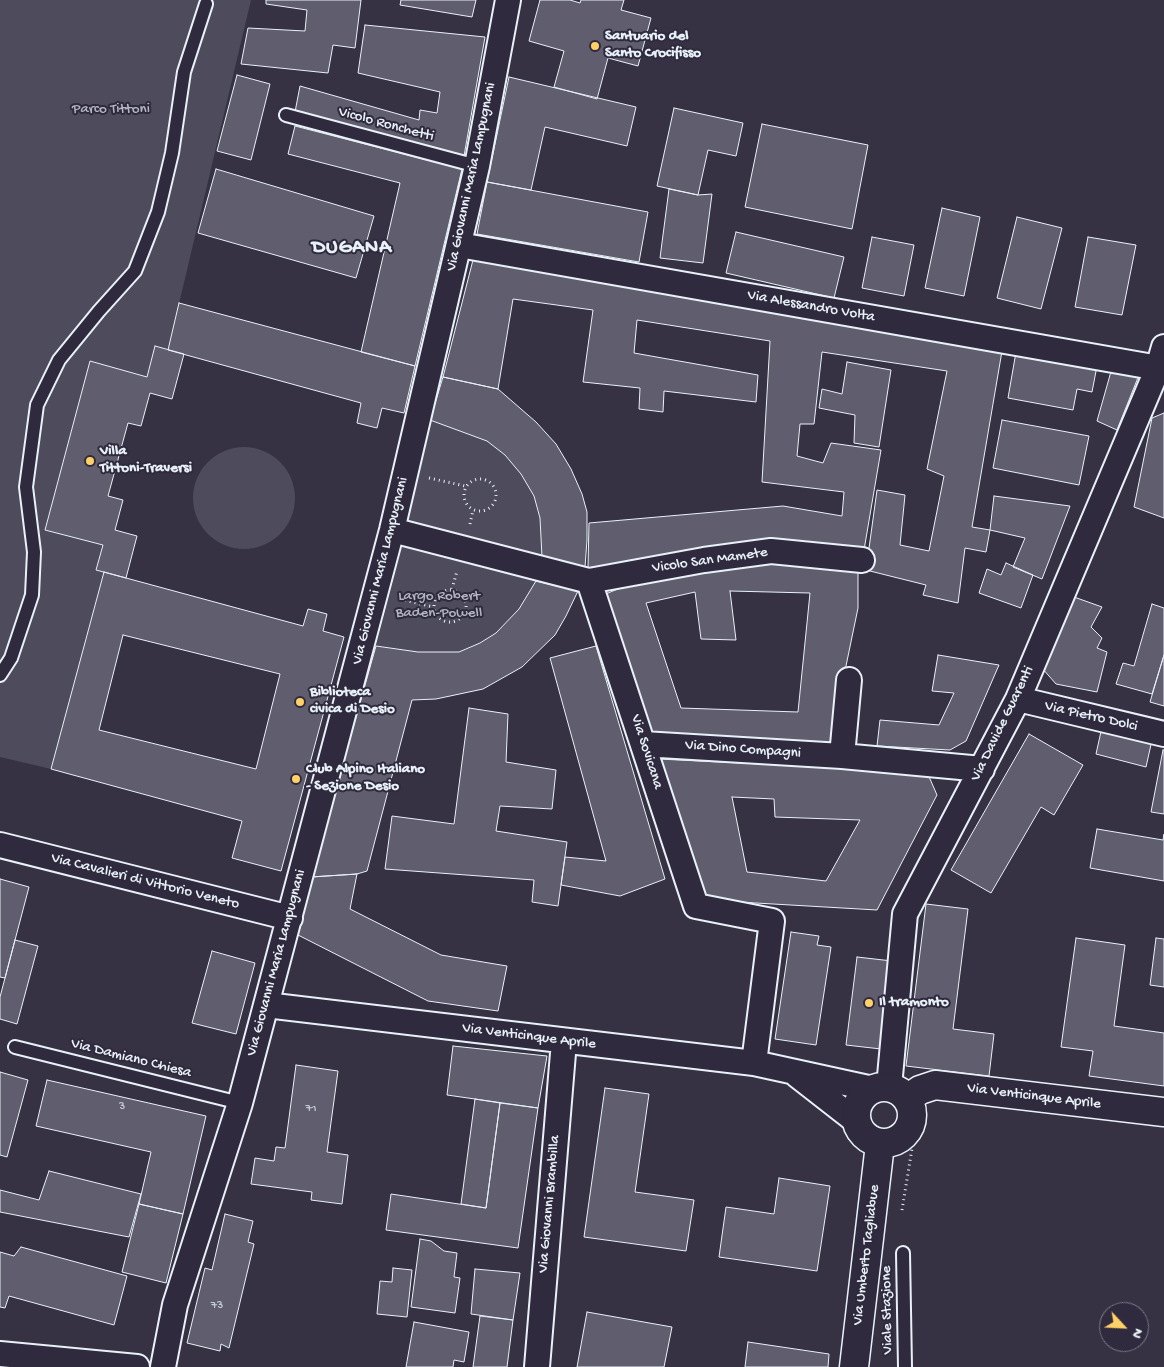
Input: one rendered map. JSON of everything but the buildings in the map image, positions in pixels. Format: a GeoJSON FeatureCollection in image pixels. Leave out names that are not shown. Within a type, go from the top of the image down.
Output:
{"type":"FeatureCollection","features":[{"type":"Feature","properties":{"kind":"street","name":"Via Giovanni Maria Lampugnani"},"geometry":{"type":"LineString","coordinates":[[163,1367],[175,1305],[240,1103],[392,530],[477,166],[508,0]]}},
{"type":"Feature","properties":{"kind":"street","name":"Via Alessandro Volta"},"geometry":{"type":"LineString","coordinates":[[459,245],[1162,362]]}},
{"type":"Feature","properties":{"kind":"street","name":"Via Davide Guarenti"},"geometry":{"type":"LineString","coordinates":[[896,1099],[904,914],[1018,699],[1162,362]]}},
{"type":"Feature","properties":{"kind":"street"},"geometry":{"type":"LineString","coordinates":[[392,530],[589,581]]}},
{"type":"Feature","properties":{"kind":"street","name":"Vicolo San Mamete"},"geometry":{"type":"LineString","coordinates":[[589,581],[704,560],[771,551],[862,560]]}},
{"type":"Feature","properties":{"kind":"street","name":"Via Sovicana"},"geometry":{"type":"LineString","coordinates":[[589,581],[696,906],[772,920],[754,1063]]}},
{"type":"Feature","properties":{"kind":"street"},"geometry":{"type":"LineString","coordinates":[[842,756],[849,680]]}},
{"type":"Feature","properties":{"kind":"street","name":"Via Pietro Dolci"},"geometry":{"type":"LineString","coordinates":[[1018,699],[1164,734]]}},
{"type":"Feature","properties":{"kind":"street","name":"Via Dino Compagni"},"geometry":{"type":"LineString","coordinates":[[643,744],[842,756],[982,769]]}},
{"type":"Feature","properties":{"kind":"street","name":"Via Cavalieri di Vittorio Veneto"},"geometry":{"type":"LineString","coordinates":[[0,845],[290,918]]}},
{"type":"Feature","properties":{"kind":"street","name":"Via Venticinque Aprile"},"geometry":{"type":"LineString","coordinates":[[266,1005],[754,1063],[792,1071],[896,1099],[935,1085],[1164,1112]]}},
{"type":"Feature","properties":{"kind":"street","name":"Via Giovanni Brambilla"},"geometry":{"type":"LineString","coordinates":[[537,1367],[564,1041]]}},
{"type":"Feature","properties":{"kind":"street","name":"Via Venticinque Aprile"},"geometry":{"type":"LineString","coordinates":[[792,1071],[856,1120]]}},
{"type":"Feature","properties":{"kind":"street"},"geometry":{"type":"LineString","coordinates":[[865,1094],[896,1099],[912,1107],[910,1126],[906,1134],[890,1144],[880,1144],[864,1136],[856,1120],[856,1111],[859,1102],[865,1094]]}},
{"type":"Feature","properties":{"kind":"street","name":"Via Umberto Tagliabue"},"geometry":{"type":"LineString","coordinates":[[854,1367],[880,1144]]}},
{"type":"Feature","properties":{"kind":"street"},"geometry":{"type":"LineString","coordinates":[[0,1354],[137,1367]]}},
{"type":"Feature","properties":{"kind":"lane"},"geometry":{"type":"LineString","coordinates":[[0,675],[11,658],[32,595],[34,552],[26,487],[37,405],[59,360],[135,271],[158,212],[172,153],[184,72],[206,4]]}},
{"type":"Feature","properties":{"kind":"lane","name":"Vicolo Ronchetti"},"geometry":{"type":"LineString","coordinates":[[286,115],[477,166]]}},
{"type":"Feature","properties":{"kind":"lane","name":"Via Damiano Chiesa"},"geometry":{"type":"LineString","coordinates":[[14,1047],[240,1103]]}},
{"type":"Feature","properties":{"kind":"lane","name":"Viale Stazione"},"geometry":{"type":"LineString","coordinates":[[902,1253],[905,1367]]}},
{"type":"Feature","properties":{"kind":"path"},"geometry":{"type":"LineString","coordinates":[[406,472],[465,486]]}},
{"type":"Feature","properties":{"kind":"path"},"geometry":{"type":"LineString","coordinates":[[482,478],[490,481],[496,489],[496,499],[491,507],[482,511],[473,510],[466,504],[463,495],[465,486],[472,479],[482,478]]}},
{"type":"Feature","properties":{"kind":"path"},"geometry":{"type":"LineString","coordinates":[[452,589],[461,593],[466,601],[467,610],[462,619],[453,623],[444,622],[436,616],[434,607],[436,598],[443,591],[452,589]]}},
{"type":"Feature","properties":{"kind":"path"},"geometry":{"type":"LineString","coordinates":[[376,592],[434,607]]}},
{"type":"Feature","properties":{"kind":"path"},"geometry":{"type":"LineString","coordinates":[[896,1099],[898,1235],[902,1253]]}},
{"type":"Feature","properties":{"kind":"green space","name":"Parco Tittoni"},"geometry":{"type":"Polygon","coordinates":[[[0,0],[251,0],[168,350],[155,347],[147,377],[90,362],[45,529],[103,545],[96,570],[104,572],[51,769],[0,757],[0,0]]]}},
{"type":"Feature","properties":{"kind":"green space"},"geometry":{"type":"Polygon","coordinates":[[[430,420],[487,441],[505,455],[521,474],[534,496],[540,518],[542,557],[407,522],[430,420]]]}},
{"type":"Feature","properties":{"kind":"green space"},"geometry":{"type":"Polygon","coordinates":[[[244,447],[263,451],[280,462],[291,479],[295,498],[291,517],[280,534],[263,545],[244,549],[225,545],[208,534],[197,517],[193,498],[197,479],[208,462],[225,451],[244,447]]]}},
{"type":"Feature","properties":{"kind":"green space","name":"Largo Robert Baden-Powell"},"geometry":{"type":"Polygon","coordinates":[[[402,547],[536,581],[519,609],[496,633],[480,643],[459,652],[418,652],[376,646],[402,547]]]}},
{"type":"Feature","properties":{"kind":"place","name":"Santuario del Santo Crocifisso"},"geometry":{"type":"Point","coordinates":[595,46]}},
{"type":"Feature","properties":{"kind":"place","name":"Villa Tittoni-Traversi"},"geometry":{"type":"Point","coordinates":[90,461]}},
{"type":"Feature","properties":{"kind":"place","name":"Biblioteca civica di Desio"},"geometry":{"type":"Point","coordinates":[300,702]}},
{"type":"Feature","properties":{"kind":"place","name":"Club Alpino Italiano - Sezione Desio"},"geometry":{"type":"Point","coordinates":[296,779]}},
{"type":"Feature","properties":{"kind":"place","name":"Il tramonto"},"geometry":{"type":"Point","coordinates":[869,1003]}},
{"type":"Feature","properties":{"kind":"district","name":"DUGANA"},"geometry":{"type":"Point","coordinates":[352,249]}}]}
